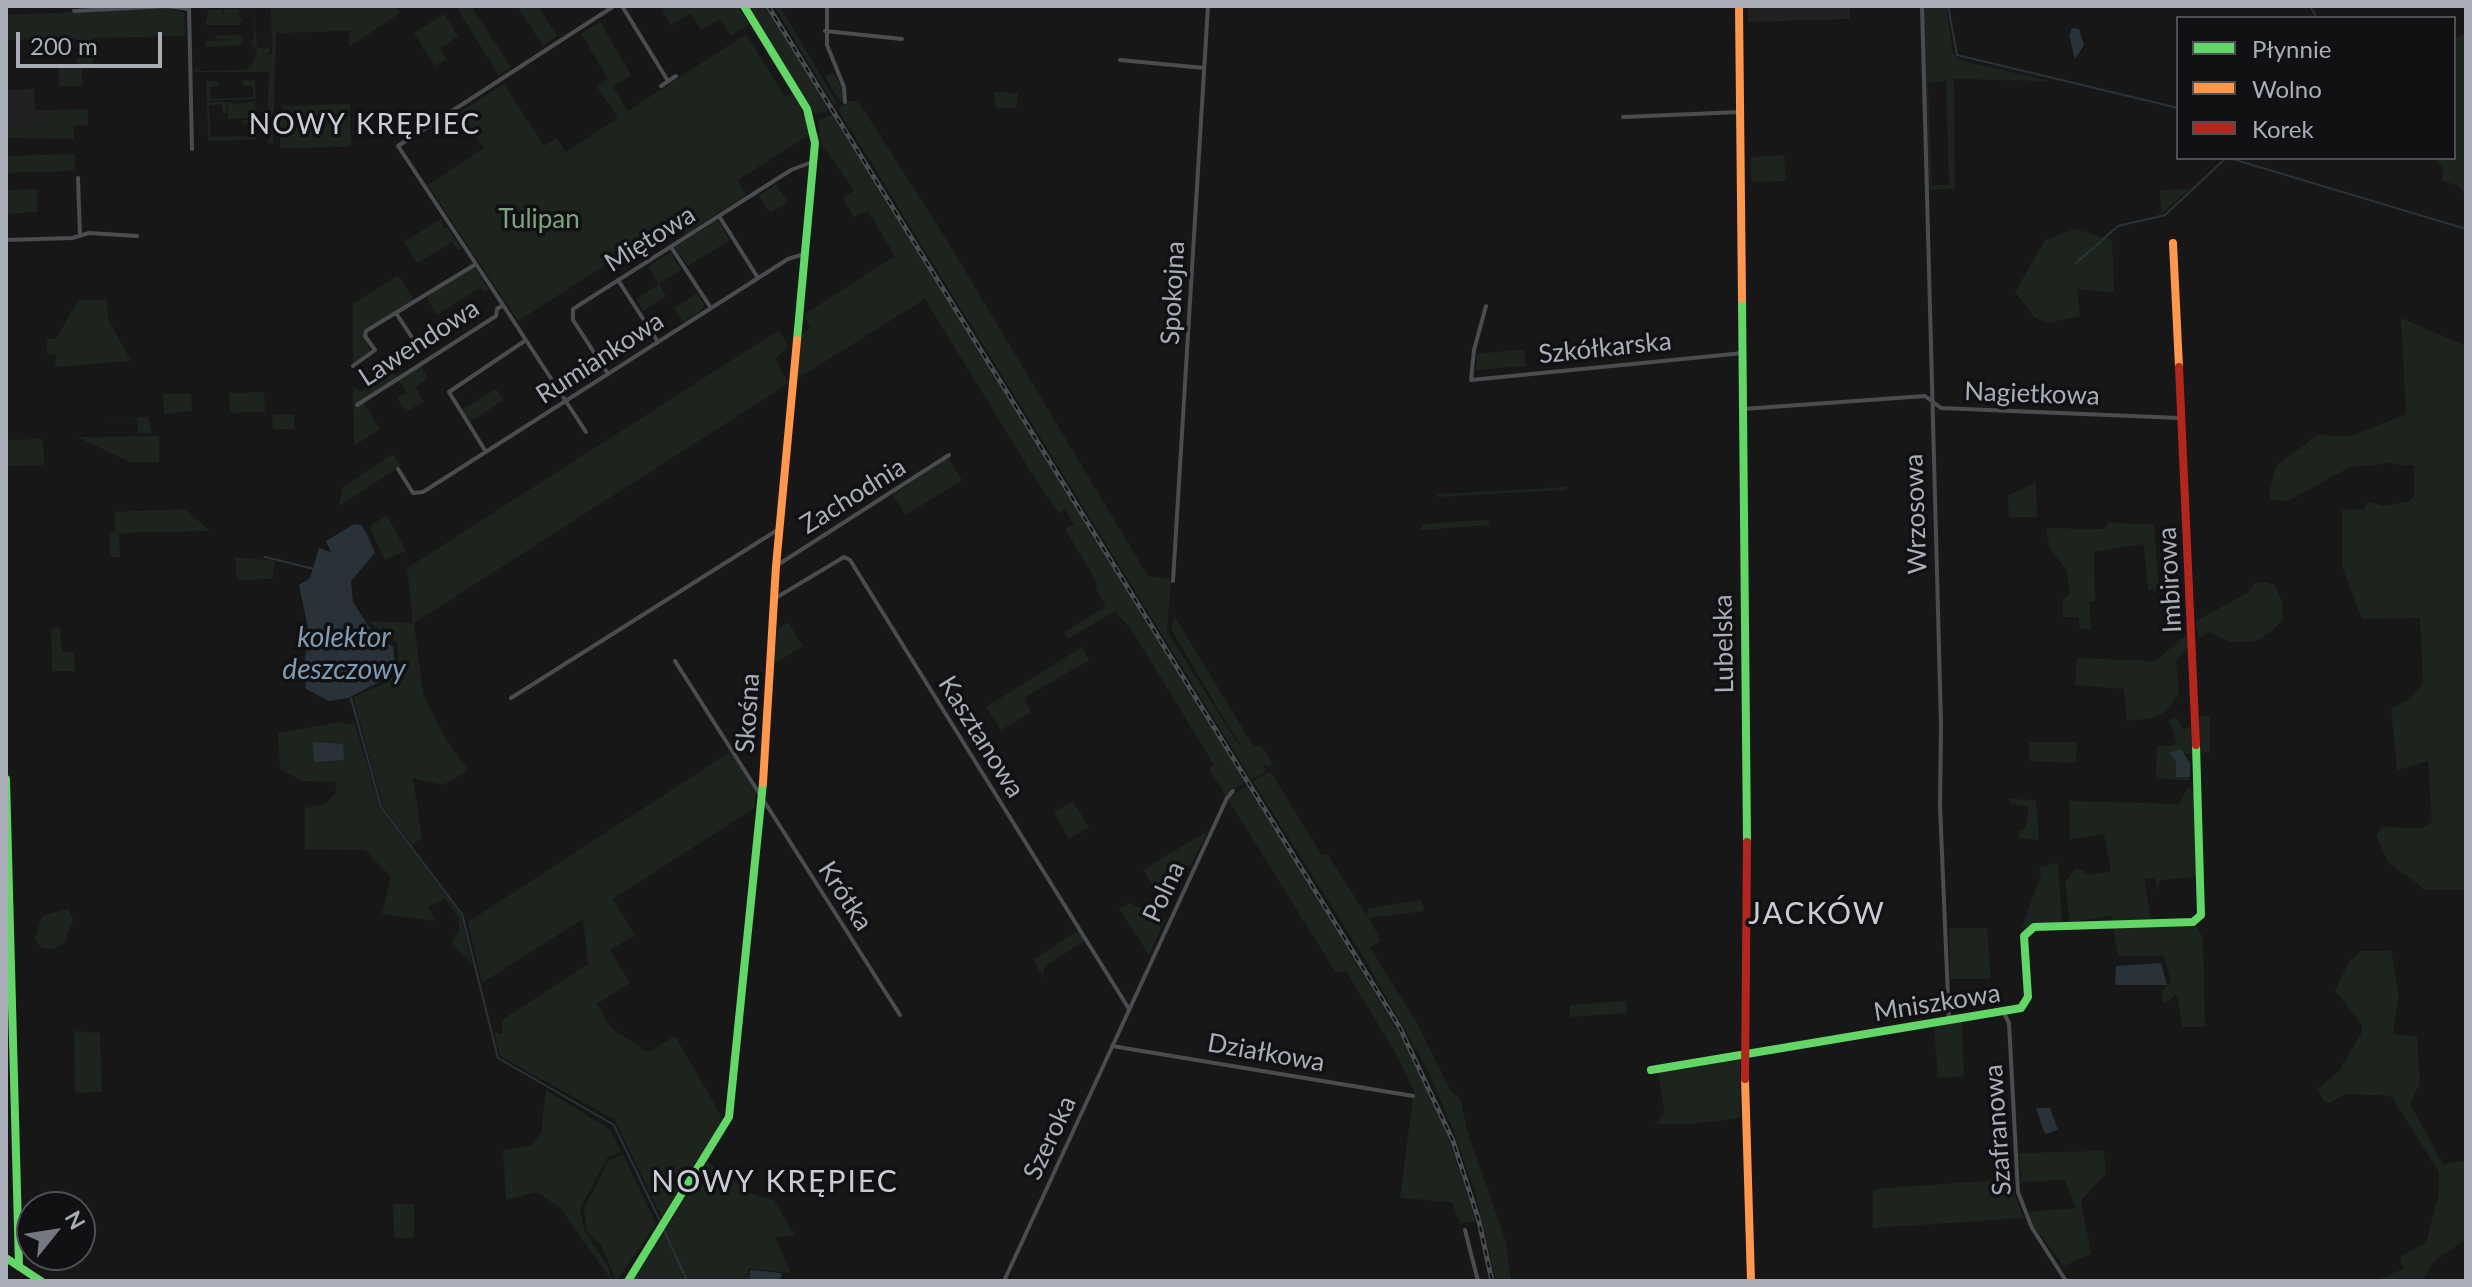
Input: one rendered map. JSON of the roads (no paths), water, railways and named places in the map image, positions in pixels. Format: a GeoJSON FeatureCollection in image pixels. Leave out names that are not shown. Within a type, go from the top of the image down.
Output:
{"type":"FeatureCollection","features":[{"type":"Feature","properties":{"kind":"street"},"geometry":{"type":"LineString","coordinates":[[586,432],[526,340],[500,307],[476,264],[398,146],[614,6]]}},
{"type":"Feature","properties":{"kind":"street"},"geometry":{"type":"LineString","coordinates":[[622,6],[668,81]]}},
{"type":"Feature","properties":{"kind":"street","name":"Skośna"},"geometry":{"type":"LineString","coordinates":[[628,1281],[729,1117],[761,797],[776,566],[815,143],[812,120],[744,6]]}},
{"type":"Feature","properties":{"kind":"street"},"geometry":{"type":"LineString","coordinates":[[827,6],[825,31],[845,102]]}},
{"type":"Feature","properties":{"kind":"street","name":"Spokojna"},"geometry":{"type":"LineString","coordinates":[[1173,581],[1208,6]]}},
{"type":"Feature","properties":{"kind":"street","name":"Lubelska"},"geometry":{"type":"LineString","coordinates":[[1739,6],[1748,892],[1746,1054],[1751,1281]]}},
{"type":"Feature","properties":{"kind":"street","name":"Wrzosowa"},"geometry":{"type":"LineString","coordinates":[[1922,6],[1949,1021]]}},
{"type":"Feature","properties":{"kind":"street"},"geometry":{"type":"LineString","coordinates":[[74,11],[189,7],[192,149]]}},
{"type":"Feature","properties":{"kind":"street"},"geometry":{"type":"LineString","coordinates":[[825,31],[902,39]]}},
{"type":"Feature","properties":{"kind":"street"},"geometry":{"type":"LineString","coordinates":[[1120,60],[1204,68]]}},
{"type":"Feature","properties":{"kind":"street"},"geometry":{"type":"LineString","coordinates":[[661,86],[676,76]]}},
{"type":"Feature","properties":{"kind":"street"},"geometry":{"type":"LineString","coordinates":[[1623,117],[1740,112]]}},
{"type":"Feature","properties":{"kind":"street","name":"Miętowa"},"geometry":{"type":"LineString","coordinates":[[608,374],[571,313],[791,170],[812,162]]}},
{"type":"Feature","properties":{"kind":"street"},"geometry":{"type":"LineString","coordinates":[[78,178],[80,235]]}},
{"type":"Feature","properties":{"kind":"street"},"geometry":{"type":"LineString","coordinates":[[719,216],[758,278]]}},
{"type":"Feature","properties":{"kind":"street"},"geometry":{"type":"LineString","coordinates":[[6,240],[80,235],[137,236]]}},
{"type":"Feature","properties":{"kind":"street","name":"Imbirowa"},"geometry":{"type":"LineString","coordinates":[[2173,243],[2179,418],[2193,636],[2201,915]]}},
{"type":"Feature","properties":{"kind":"street"},"geometry":{"type":"LineString","coordinates":[[671,247],[711,308]]}},
{"type":"Feature","properties":{"kind":"street","name":"Rumiankowa"},"geometry":{"type":"LineString","coordinates":[[398,469],[417,494],[758,278],[804,254]]}},
{"type":"Feature","properties":{"kind":"street"},"geometry":{"type":"LineString","coordinates":[[353,366],[375,350],[366,331],[476,264]]}},
{"type":"Feature","properties":{"kind":"street"},"geometry":{"type":"LineString","coordinates":[[618,280],[658,342]]}},
{"type":"Feature","properties":{"kind":"street","name":"Szkółkarska"},"geometry":{"type":"LineString","coordinates":[[1486,306],[1474,350],[1471,380],[1743,353]]}},
{"type":"Feature","properties":{"kind":"street","name":"Lawendowa"},"geometry":{"type":"LineString","coordinates":[[357,405],[496,316],[500,307]]}},
{"type":"Feature","properties":{"kind":"street"},"geometry":{"type":"LineString","coordinates":[[396,313],[417,345]]}},
{"type":"Feature","properties":{"kind":"street"},"geometry":{"type":"LineString","coordinates":[[486,452],[450,397],[450,390],[526,340]]}},
{"type":"Feature","properties":{"kind":"street","name":"Nagietkowa"},"geometry":{"type":"LineString","coordinates":[[1743,409],[1925,396],[1941,408],[2179,418]]}},
{"type":"Feature","properties":{"kind":"street","name":"Zachodnia"},"geometry":{"type":"LineString","coordinates":[[776,566],[949,455]]}},
{"type":"Feature","properties":{"kind":"street"},"geometry":{"type":"LineString","coordinates":[[511,698],[780,529]]}},
{"type":"Feature","properties":{"kind":"street","name":"Kasztanowa"},"geometry":{"type":"LineString","coordinates":[[774,599],[844,557],[850,560],[1129,1009]]}},
{"type":"Feature","properties":{"kind":"street"},"geometry":{"type":"LineString","coordinates":[[675,661],[761,797]]}},
{"type":"Feature","properties":{"kind":"street"},"geometry":{"type":"LineString","coordinates":[[6,779],[17,1191]]}},
{"type":"Feature","properties":{"kind":"street","name":"Polna"},"geometry":{"type":"LineString","coordinates":[[1129,1009],[1227,798],[1233,791]]}},
{"type":"Feature","properties":{"kind":"street","name":"Krótka"},"geometry":{"type":"LineString","coordinates":[[761,797],[900,1015]]}},
{"type":"Feature","properties":{"kind":"street","name":"Mniszkowa"},"geometry":{"type":"LineString","coordinates":[[1651,1070],[2004,1013],[2027,1004],[2024,936],[2034,927],[2193,922],[2201,915]]}},
{"type":"Feature","properties":{"kind":"street","name":"Szeroka"},"geometry":{"type":"LineString","coordinates":[[1004,1281],[1129,1009]]}},
{"type":"Feature","properties":{"kind":"street","name":"Szafranowa"},"geometry":{"type":"LineString","coordinates":[[2004,1013],[2009,1023],[2018,1192],[2032,1228],[2066,1281]]}},
{"type":"Feature","properties":{"kind":"street","name":"Działkowa"},"geometry":{"type":"LineString","coordinates":[[1112,1046],[1413,1096]]}},
{"type":"Feature","properties":{"kind":"street"},"geometry":{"type":"LineString","coordinates":[[1465,1230],[1478,1281]]}},
{"type":"Feature","properties":{"kind":"water"},"geometry":{"type":"Polygon","coordinates":[[[2072,28],[2079,29],[2084,45],[2075,59],[2069,35],[2072,28]]]}},
{"type":"Feature","properties":{"kind":"water","name":"kolektor deszczowy"},"geometry":{"type":"Polygon","coordinates":[[[354,524],[361,525],[375,553],[351,581],[353,602],[371,630],[393,647],[395,664],[387,678],[348,698],[329,701],[306,689],[304,666],[309,633],[299,585],[310,578],[319,548],[331,552],[326,541],[354,524]]]}},
{"type":"Feature","properties":{"kind":"water"},"geometry":{"type":"Polygon","coordinates":[[[313,742],[343,744],[344,760],[314,762],[313,742]]]}},
{"type":"Feature","properties":{"kind":"water"},"geometry":{"type":"Polygon","coordinates":[[[2181,749],[2190,763],[2190,777],[2176,777],[2176,761],[2169,753],[2181,749]]]}},
{"type":"Feature","properties":{"kind":"water"},"geometry":{"type":"Polygon","coordinates":[[[2161,963],[2167,985],[2117,985],[2115,982],[2116,966],[2161,963]]]}},
{"type":"Feature","properties":{"kind":"water"},"geometry":{"type":"Polygon","coordinates":[[[2036,1108],[2050,1108],[2058,1130],[2045,1134],[2036,1108]]]}},
{"type":"Feature","properties":{"kind":"water"},"geometry":{"type":"Polygon","coordinates":[[[750,1270],[782,1273],[780,1281],[749,1281],[750,1270]]]}},
{"type":"Feature","properties":{"kind":"waterway"},"geometry":{"type":"LineString","coordinates":[[1948,6],[1957,55],[2176,108]]}},
{"type":"Feature","properties":{"kind":"waterway"},"geometry":{"type":"LineString","coordinates":[[2310,6],[2316,16]]}},
{"type":"Feature","properties":{"kind":"waterway"},"geometry":{"type":"LineString","coordinates":[[2076,263],[2118,226],[2165,215],[2224,160]]}},
{"type":"Feature","properties":{"kind":"waterway"},"geometry":{"type":"LineString","coordinates":[[2236,160],[2466,229]]}},
{"type":"Feature","properties":{"kind":"waterway"},"geometry":{"type":"LineString","coordinates":[[265,557],[314,569]]}},
{"type":"Feature","properties":{"kind":"waterway"},"geometry":{"type":"LineString","coordinates":[[351,698],[381,807],[462,914],[498,1058],[614,1125],[660,1221]]}},
{"type":"Feature","properties":{"kind":"waterway"},"geometry":{"type":"LineString","coordinates":[[664,1230],[687,1281]]}},
{"type":"Feature","properties":{"kind":"railway"},"geometry":{"type":"LineString","coordinates":[[768,6],[1400,1028],[1453,1141],[1479,1221],[1492,1281]]}},
{"type":"Feature","properties":{"kind":"district","name":"NOWY KRĘPIEC"},"geometry":{"type":"Point","coordinates":[365,125]}},
{"type":"Feature","properties":{"kind":"district","name":"JACKÓW"},"geometry":{"type":"Point","coordinates":[1817,914]}},
{"type":"Feature","properties":{"kind":"district","name":"NOWY KRĘPIEC"},"geometry":{"type":"Point","coordinates":[775,1182]}},
{"type":"Feature","properties":{"kind":"park label","name":"Tulipan"},"geometry":{"type":"Point","coordinates":[539,220]}}]}
